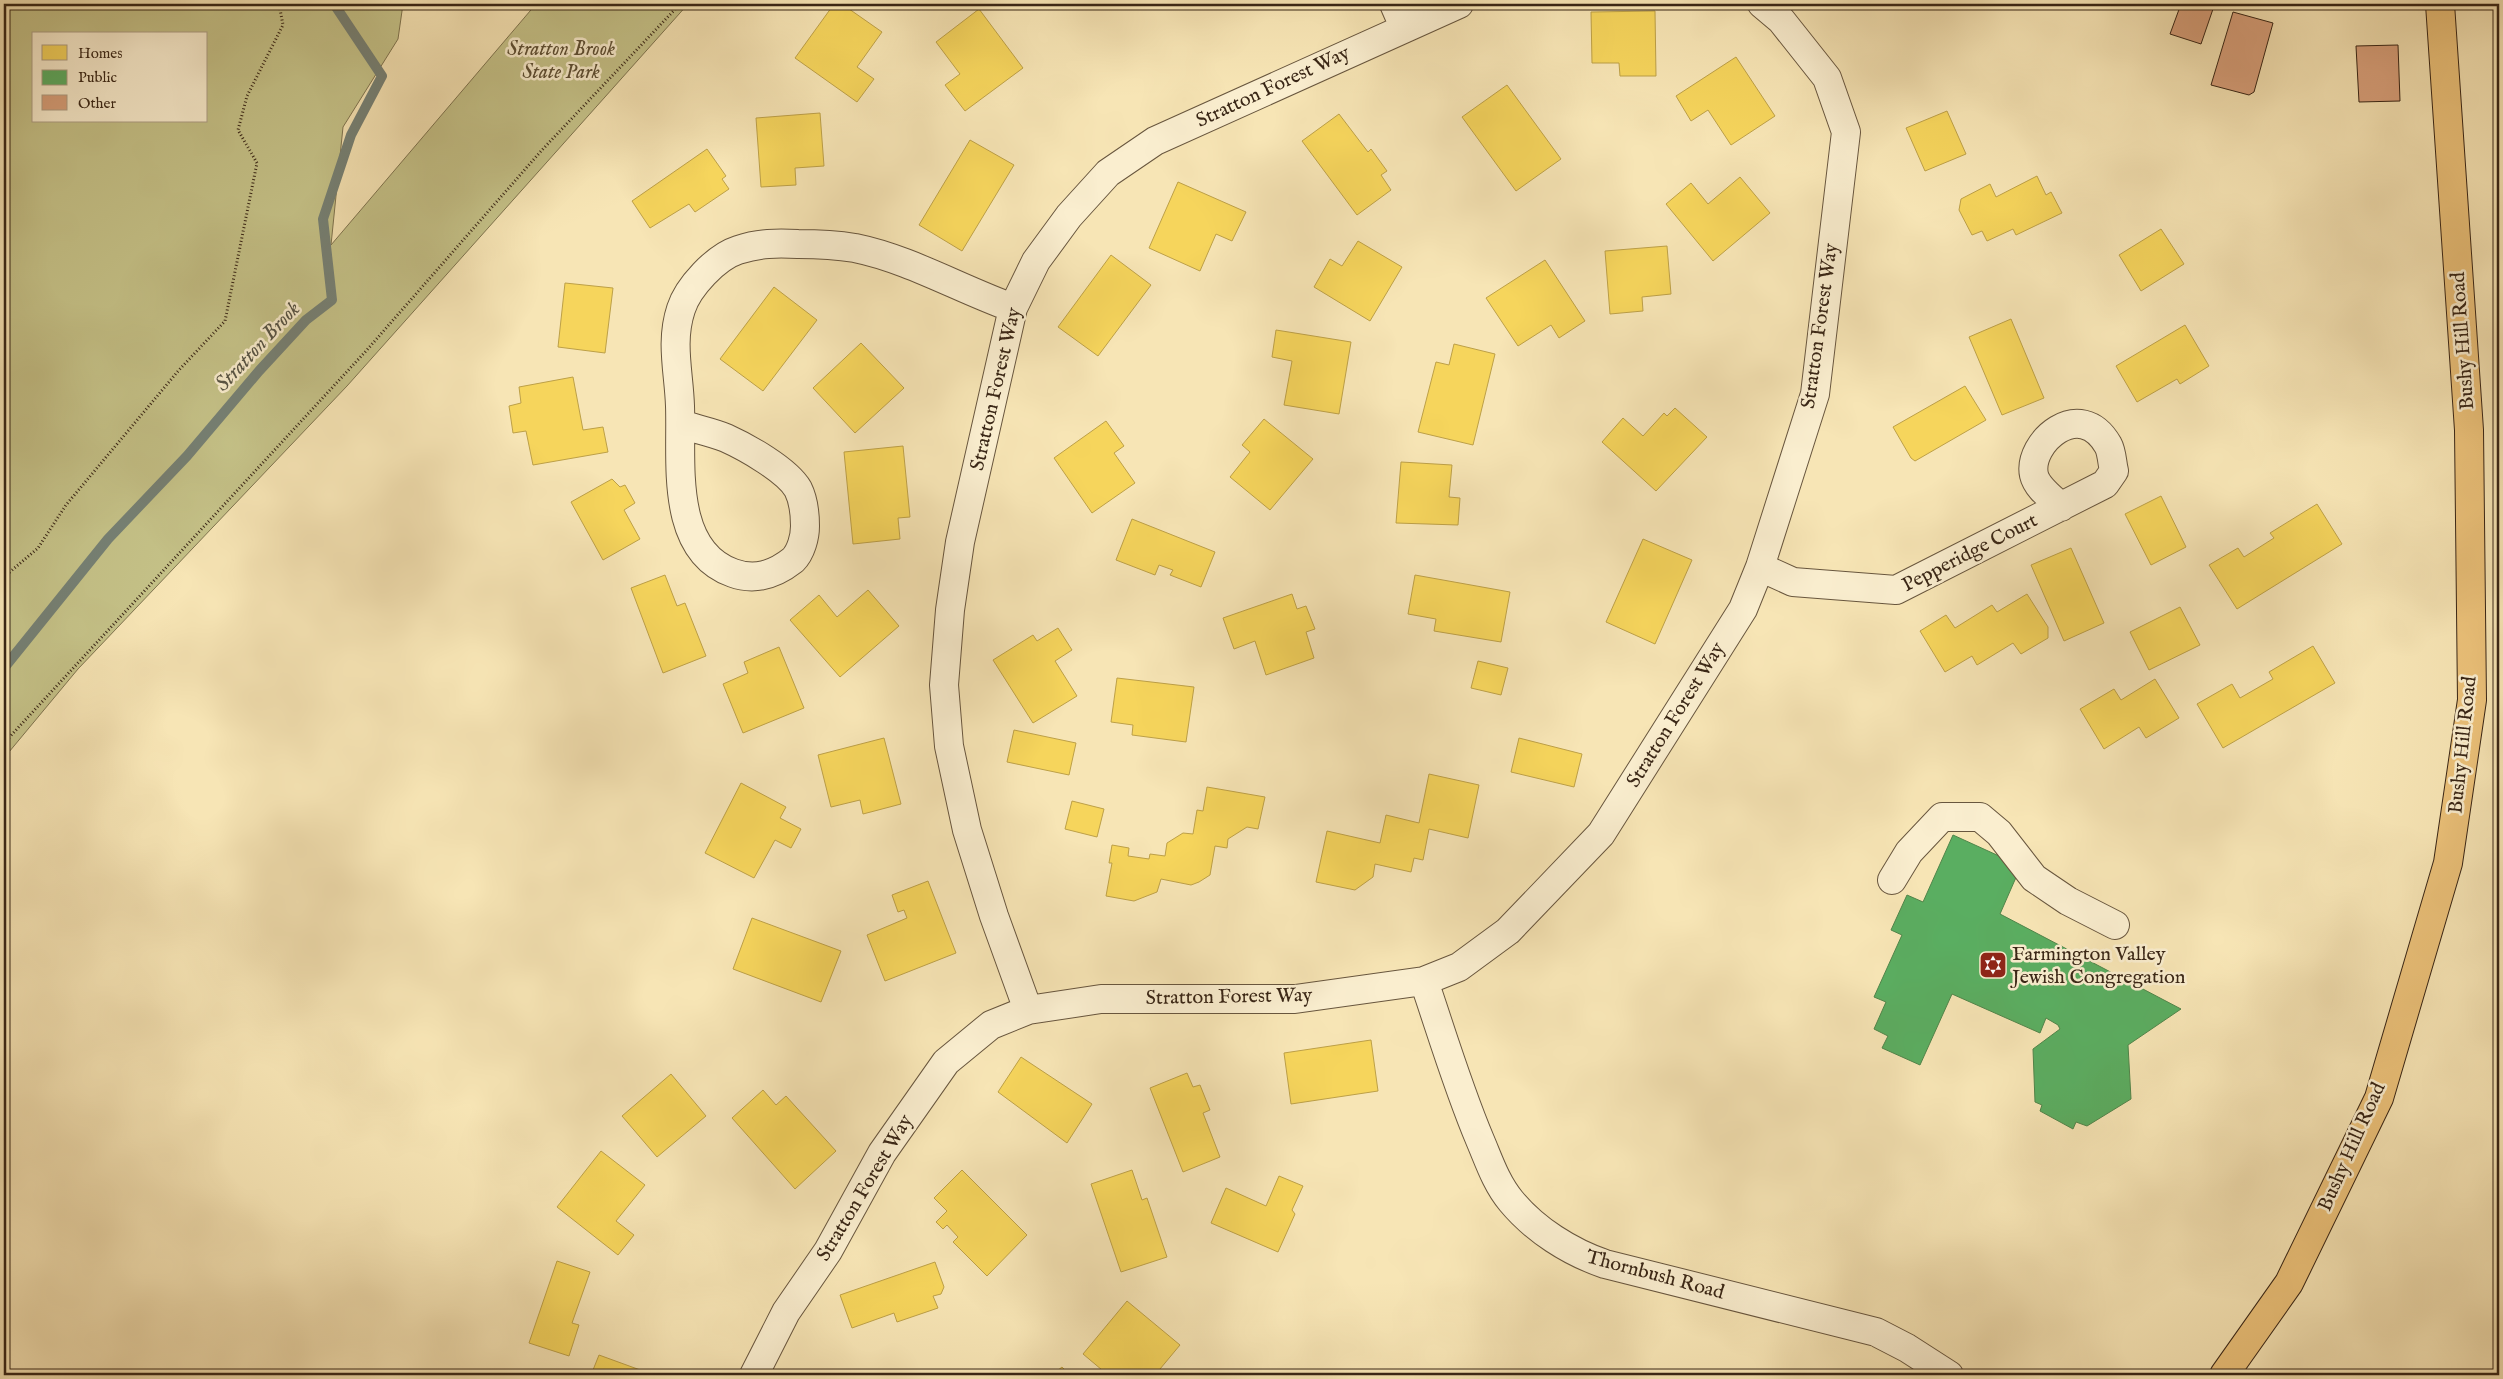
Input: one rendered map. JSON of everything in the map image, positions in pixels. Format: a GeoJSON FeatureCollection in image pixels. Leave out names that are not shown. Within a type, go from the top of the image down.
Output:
{"type":"FeatureCollection","features":[{"type":"Feature","properties":{"kind":"main road","name":"Bushy Hill Road"},"geometry":{"type":"LineString","coordinates":[[2224,1375],[2289,1283],[2379,1098],[2448,863],[2472,700],[2472,671],[2469,430],[2440,4]]}},
{"type":"Feature","properties":{"kind":"street","name":"Stratton Forest Way"},"geometry":{"type":"LineString","coordinates":[[1028,1010],[994,916],[968,830],[949,746],[944,685],[950,610],[960,542],[1013,308],[1036,261],[1069,216],[1108,173],[1156,141],[1399,15],[1459,4]]}},
{"type":"Feature","properties":{"kind":"street","name":"Stratton Forest Way"},"geometry":{"type":"LineString","coordinates":[[754,1375],[786,1312],[828,1251],[882,1153],[946,1062],[991,1025],[1028,1010],[1101,999],[1295,999],[1424,980],[1459,967],[1508,931],[1601,834],[1743,609],[1760,566],[1815,394],[1846,132],[1827,78],[1781,20],[1762,4]]}},
{"type":"Feature","properties":{"kind":"street"},"geometry":{"type":"LineString","coordinates":[[681,424],[726,438],[786,475],[798,490],[805,515],[805,537],[795,558],[772,573],[748,579],[723,570],[697,548],[687,522],[681,480],[681,424],[674,335],[682,307],[695,283],[735,250],[765,243],[854,248],[896,260],[979,296],[1013,308]]}},
{"type":"Feature","properties":{"kind":"street","name":"Pepperidge Court"},"geometry":{"type":"LineString","coordinates":[[1760,566],[1793,582],[1896,590],[2061,507]]}},
{"type":"Feature","properties":{"kind":"street"},"geometry":{"type":"LineString","coordinates":[[1892,880],[1909,852],[1942,817],[1980,818],[1999,833],[2034,878],[2068,901],[2115,926]]}},
{"type":"Feature","properties":{"kind":"street","name":"Thornbush Road"},"geometry":{"type":"LineString","coordinates":[[1424,980],[1458,1085],[1494,1174],[1511,1201],[1553,1238],[1572,1251],[1605,1264],[1876,1332],[1907,1348],[1949,1375]]}},
{"type":"Feature","properties":{"kind":"path"},"geometry":{"type":"LineString","coordinates":[[4,577],[38,548],[66,505],[179,370],[225,321],[257,163],[238,130],[247,96],[283,25],[279,4]]}},
{"type":"Feature","properties":{"kind":"path"},"geometry":{"type":"LineString","coordinates":[[4,742],[359,358],[542,150],[680,4]]}},
{"type":"Feature","properties":{"kind":"green space","name":"Stratton Brook State Park"},"geometry":{"type":"Polygon","coordinates":[[[4,4],[403,4],[398,39],[343,127],[331,245],[536,4],[688,4],[347,386],[78,669],[4,758],[4,4]]]}},
{"type":"Feature","properties":{"kind":"building: Homes"},"geometry":{"type":"Polygon","coordinates":[[[834,4],[842,4],[882,32],[857,67],[874,79],[857,102],[795,58],[834,4]]]}},
{"type":"Feature","properties":{"kind":"building: Homes"},"geometry":{"type":"Polygon","coordinates":[[[979,9],[1023,68],[965,111],[945,85],[960,74],[936,42],[979,9]]]}},
{"type":"Feature","properties":{"kind":"building: Homes"},"geometry":{"type":"Polygon","coordinates":[[[1655,11],[1656,76],[1620,76],[1619,63],[1592,63],[1591,12],[1655,11]]]}},
{"type":"Feature","properties":{"kind":"building: Homes"},"geometry":{"type":"Polygon","coordinates":[[[1736,57],[1775,116],[1731,145],[1708,110],[1691,121],[1676,96],[1736,57]]]}},
{"type":"Feature","properties":{"kind":"building: Homes"},"geometry":{"type":"Polygon","coordinates":[[[1507,85],[1561,159],[1516,191],[1462,117],[1507,85]]]}},
{"type":"Feature","properties":{"kind":"building: Homes"},"geometry":{"type":"Polygon","coordinates":[[[1947,111],[1966,154],[1925,171],[1906,128],[1947,111]]]}},
{"type":"Feature","properties":{"kind":"building: Homes"},"geometry":{"type":"Polygon","coordinates":[[[820,113],[824,166],[795,168],[796,185],[761,187],[756,118],[820,113]]]}},
{"type":"Feature","properties":{"kind":"building: Homes"},"geometry":{"type":"Polygon","coordinates":[[[1339,114],[1368,152],[1371,149],[1387,171],[1381,175],[1391,190],[1357,215],[1302,141],[1339,114]]]}},
{"type":"Feature","properties":{"kind":"building: Homes"},"geometry":{"type":"Polygon","coordinates":[[[970,140],[1014,165],[962,251],[919,225],[970,140]]]}},
{"type":"Feature","properties":{"kind":"building: Homes"},"geometry":{"type":"Polygon","coordinates":[[[707,149],[726,176],[722,179],[729,189],[695,212],[689,204],[650,228],[632,201],[707,149]]]}},
{"type":"Feature","properties":{"kind":"building: Homes"},"geometry":{"type":"Polygon","coordinates":[[[2037,176],[2046,195],[2051,192],[2062,213],[2016,235],[2013,229],[1987,241],[1982,231],[1972,235],[1959,210],[1961,199],[1990,184],[1996,197],[2037,176]]]}},
{"type":"Feature","properties":{"kind":"building: Homes"},"geometry":{"type":"Polygon","coordinates":[[[1740,177],[1770,213],[1713,261],[1666,204],[1691,183],[1708,204],[1740,177]]]}},
{"type":"Feature","properties":{"kind":"building: Homes"},"geometry":{"type":"Polygon","coordinates":[[[1178,182],[1246,212],[1232,241],[1216,234],[1200,271],[1149,248],[1178,182]]]}},
{"type":"Feature","properties":{"kind":"building: Homes"},"geometry":{"type":"Polygon","coordinates":[[[2161,229],[2184,264],[2141,291],[2119,255],[2161,229]]]}},
{"type":"Feature","properties":{"kind":"building: Homes"},"geometry":{"type":"Polygon","coordinates":[[[1358,241],[1402,267],[1370,321],[1314,287],[1330,259],[1342,266],[1358,241]]]}},
{"type":"Feature","properties":{"kind":"building: Homes"},"geometry":{"type":"Polygon","coordinates":[[[1667,246],[1671,294],[1642,297],[1643,311],[1610,314],[1605,251],[1667,246]]]}},
{"type":"Feature","properties":{"kind":"building: Homes"},"geometry":{"type":"Polygon","coordinates":[[[1111,255],[1151,285],[1098,356],[1058,327],[1111,255]]]}},
{"type":"Feature","properties":{"kind":"building: Homes"},"geometry":{"type":"Polygon","coordinates":[[[1545,260],[1585,321],[1559,338],[1551,325],[1518,346],[1486,298],[1545,260]]]}},
{"type":"Feature","properties":{"kind":"building: Homes"},"geometry":{"type":"Polygon","coordinates":[[[565,283],[613,288],[605,353],[558,347],[565,283]]]}},
{"type":"Feature","properties":{"kind":"building: Homes"},"geometry":{"type":"Polygon","coordinates":[[[774,287],[817,320],[763,391],[720,359],[774,287]]]}},
{"type":"Feature","properties":{"kind":"building: Homes"},"geometry":{"type":"Polygon","coordinates":[[[2011,319],[2044,398],[2002,415],[1969,337],[2011,319]]]}},
{"type":"Feature","properties":{"kind":"building: Homes"},"geometry":{"type":"Polygon","coordinates":[[[2185,325],[2209,366],[2180,384],[2177,379],[2137,402],[2116,366],[2185,325]]]}},
{"type":"Feature","properties":{"kind":"building: Homes"},"geometry":{"type":"Polygon","coordinates":[[[1276,330],[1351,342],[1339,414],[1284,405],[1292,361],[1272,357],[1276,330]]]}},
{"type":"Feature","properties":{"kind":"building: Homes"},"geometry":{"type":"Polygon","coordinates":[[[861,343],[904,388],[855,433],[813,388],[861,343]]]}},
{"type":"Feature","properties":{"kind":"building: Homes"},"geometry":{"type":"Polygon","coordinates":[[[1454,344],[1495,354],[1473,445],[1418,432],[1436,362],[1449,365],[1454,344]]]}},
{"type":"Feature","properties":{"kind":"building: Homes"},"geometry":{"type":"Polygon","coordinates":[[[573,377],[583,430],[603,427],[608,452],[533,465],[526,431],[513,433],[509,406],[521,403],[519,387],[573,377]]]}},
{"type":"Feature","properties":{"kind":"building: Homes"},"geometry":{"type":"Polygon","coordinates":[[[1965,386],[1986,420],[1915,461],[1911,458],[1893,427],[1965,386]]]}},
{"type":"Feature","properties":{"kind":"building: Homes"},"geometry":{"type":"Polygon","coordinates":[[[1675,408],[1707,437],[1656,491],[1602,442],[1623,418],[1643,436],[1664,413],[1667,416],[1675,408]]]}},
{"type":"Feature","properties":{"kind":"building: Homes"},"geometry":{"type":"Polygon","coordinates":[[[1264,419],[1313,459],[1270,510],[1230,477],[1250,452],[1242,445],[1264,419]]]}},
{"type":"Feature","properties":{"kind":"building: Homes"},"geometry":{"type":"Polygon","coordinates":[[[1106,421],[1124,446],[1114,453],[1135,483],[1092,513],[1054,458],[1106,421]]]}},
{"type":"Feature","properties":{"kind":"building: Homes"},"geometry":{"type":"Polygon","coordinates":[[[903,446],[910,517],[898,518],[900,539],[853,544],[844,452],[903,446]]]}},
{"type":"Feature","properties":{"kind":"building: Homes"},"geometry":{"type":"Polygon","coordinates":[[[1401,462],[1452,465],[1449,497],[1460,498],[1458,525],[1396,523],[1401,462]]]}},
{"type":"Feature","properties":{"kind":"building: Homes"},"geometry":{"type":"Polygon","coordinates":[[[612,479],[620,487],[625,485],[635,503],[624,510],[640,539],[603,560],[571,502],[612,479]]]}},
{"type":"Feature","properties":{"kind":"building: Homes"},"geometry":{"type":"Polygon","coordinates":[[[2161,496],[2186,547],[2151,565],[2125,514],[2161,496]]]}},
{"type":"Feature","properties":{"kind":"building: Homes"},"geometry":{"type":"Polygon","coordinates":[[[2317,504],[2342,544],[2237,609],[2209,565],[2238,548],[2244,557],[2274,538],[2270,533],[2317,504]]]}},
{"type":"Feature","properties":{"kind":"building: Homes"},"geometry":{"type":"Polygon","coordinates":[[[1132,519],[1215,552],[1201,587],[1170,575],[1173,570],[1159,565],[1155,575],[1116,560],[1132,519]]]}},
{"type":"Feature","properties":{"kind":"building: Homes"},"geometry":{"type":"Polygon","coordinates":[[[1643,539],[1692,560],[1655,644],[1606,622],[1643,539]]]}},
{"type":"Feature","properties":{"kind":"building: Homes"},"geometry":{"type":"Polygon","coordinates":[[[2071,548],[2104,623],[2064,641],[2031,565],[2071,548]]]}},
{"type":"Feature","properties":{"kind":"building: Homes"},"geometry":{"type":"Polygon","coordinates":[[[665,575],[677,606],[685,603],[706,656],[663,673],[631,588],[665,575]]]}},
{"type":"Feature","properties":{"kind":"building: Homes"},"geometry":{"type":"Polygon","coordinates":[[[1415,575],[1510,592],[1501,642],[1434,631],[1436,619],[1408,614],[1415,575]]]}},
{"type":"Feature","properties":{"kind":"building: Homes"},"geometry":{"type":"Polygon","coordinates":[[[868,590],[899,626],[840,677],[790,620],[819,595],[837,617],[868,590]]]}},
{"type":"Feature","properties":{"kind":"building: Homes"},"geometry":{"type":"Polygon","coordinates":[[[1292,594],[1297,609],[1306,606],[1315,629],[1306,632],[1314,658],[1266,675],[1255,641],[1234,649],[1223,618],[1292,594]]]}},
{"type":"Feature","properties":{"kind":"building: Homes"},"geometry":{"type":"Polygon","coordinates":[[[2027,594],[2048,627],[2048,638],[2021,654],[2013,643],[1977,665],[1972,656],[1945,672],[1920,631],[1946,615],[1955,628],[1992,605],[1997,612],[2027,594]]]}},
{"type":"Feature","properties":{"kind":"building: Homes"},"geometry":{"type":"Polygon","coordinates":[[[2180,607],[2200,645],[2149,670],[2130,632],[2180,607]]]}},
{"type":"Feature","properties":{"kind":"building: Homes"},"geometry":{"type":"Polygon","coordinates":[[[1058,628],[1072,650],[1055,661],[1077,696],[1033,723],[993,660],[1033,635],[1037,641],[1058,628]]]}},
{"type":"Feature","properties":{"kind":"building: Homes"},"geometry":{"type":"Polygon","coordinates":[[[2313,646],[2335,683],[2223,748],[2197,704],[2232,684],[2240,698],[2273,679],[2269,672],[2313,646]]]}},
{"type":"Feature","properties":{"kind":"building: Homes"},"geometry":{"type":"Polygon","coordinates":[[[779,647],[804,708],[743,733],[723,684],[748,673],[744,662],[779,647]]]}},
{"type":"Feature","properties":{"kind":"building: Homes"},"geometry":{"type":"Polygon","coordinates":[[[1478,661],[1508,668],[1501,695],[1471,688],[1478,661]]]}},
{"type":"Feature","properties":{"kind":"building: Homes"},"geometry":{"type":"Polygon","coordinates":[[[1117,678],[1194,687],[1186,742],[1132,735],[1133,725],[1111,722],[1117,678]]]}},
{"type":"Feature","properties":{"kind":"building: Homes"},"geometry":{"type":"Polygon","coordinates":[[[2155,679],[2179,718],[2146,738],[2139,727],[2104,749],[2080,709],[2114,689],[2121,700],[2155,679]]]}},
{"type":"Feature","properties":{"kind":"building: Homes"},"geometry":{"type":"Polygon","coordinates":[[[1014,730],[1076,743],[1069,775],[1007,762],[1014,730]]]}},
{"type":"Feature","properties":{"kind":"building: Homes"},"geometry":{"type":"Polygon","coordinates":[[[884,738],[901,804],[863,814],[860,800],[831,807],[818,755],[884,738]]]}},
{"type":"Feature","properties":{"kind":"building: Homes"},"geometry":{"type":"Polygon","coordinates":[[[1519,738],[1582,754],[1574,787],[1511,772],[1519,738]]]}},
{"type":"Feature","properties":{"kind":"building: Homes"},"geometry":{"type":"Polygon","coordinates":[[[1429,774],[1479,785],[1468,838],[1429,829],[1423,860],[1414,858],[1411,872],[1375,864],[1373,877],[1355,890],[1316,882],[1327,831],[1380,843],[1386,815],[1419,823],[1429,774]]]}},
{"type":"Feature","properties":{"kind":"building: Homes"},"geometry":{"type":"Polygon","coordinates":[[[741,783],[786,807],[780,818],[801,829],[791,848],[775,840],[754,878],[705,853],[741,783]]]}},
{"type":"Feature","properties":{"kind":"building: Homes"},"geometry":{"type":"Polygon","coordinates":[[[1207,787],[1265,797],[1258,829],[1247,827],[1228,839],[1227,848],[1215,846],[1210,875],[1199,882],[1191,885],[1161,879],[1157,892],[1134,901],[1106,896],[1112,863],[1109,863],[1112,845],[1129,848],[1128,856],[1149,859],[1150,854],[1165,856],[1167,843],[1183,833],[1193,834],[1197,810],[1203,811],[1207,787]]]}},
{"type":"Feature","properties":{"kind":"building: Homes"},"geometry":{"type":"Polygon","coordinates":[[[1072,801],[1104,809],[1097,837],[1065,829],[1072,801]]]}},
{"type":"Feature","properties":{"kind":"building: Homes"},"geometry":{"type":"Polygon","coordinates":[[[928,881],[956,953],[885,981],[867,935],[907,918],[904,910],[898,912],[892,895],[928,881]]]}},
{"type":"Feature","properties":{"kind":"building: Homes"},"geometry":{"type":"Polygon","coordinates":[[[752,918],[841,951],[821,1002],[733,969],[752,918]]]}},
{"type":"Feature","properties":{"kind":"building: Homes"},"geometry":{"type":"Polygon","coordinates":[[[1371,1040],[1378,1091],[1291,1104],[1284,1053],[1371,1040]]]}},
{"type":"Feature","properties":{"kind":"building: Homes"},"geometry":{"type":"Polygon","coordinates":[[[1021,1057],[1092,1104],[1067,1143],[998,1092],[1021,1057]]]}},
{"type":"Feature","properties":{"kind":"building: Homes"},"geometry":{"type":"Polygon","coordinates":[[[1187,1073],[1193,1087],[1200,1085],[1210,1110],[1203,1113],[1220,1157],[1183,1172],[1150,1088],[1187,1073]]]}},
{"type":"Feature","properties":{"kind":"building: Homes"},"geometry":{"type":"Polygon","coordinates":[[[671,1074],[706,1116],[657,1157],[622,1116],[671,1074]]]}},
{"type":"Feature","properties":{"kind":"building: Homes"},"geometry":{"type":"Polygon","coordinates":[[[763,1090],[776,1105],[786,1096],[836,1151],[795,1189],[732,1118],[763,1090]]]}},
{"type":"Feature","properties":{"kind":"building: Homes"},"geometry":{"type":"Polygon","coordinates":[[[601,1151],[645,1185],[616,1221],[634,1235],[618,1255],[557,1207],[601,1151]]]}},
{"type":"Feature","properties":{"kind":"building: Homes"},"geometry":{"type":"Polygon","coordinates":[[[962,1170],[1027,1235],[987,1276],[953,1242],[958,1237],[947,1225],[943,1229],[936,1222],[947,1211],[934,1198],[962,1170]]]}},
{"type":"Feature","properties":{"kind":"building: Homes"},"geometry":{"type":"Polygon","coordinates":[[[1132,1170],[1142,1200],[1147,1198],[1167,1257],[1121,1272],[1091,1184],[1132,1170]]]}},
{"type":"Feature","properties":{"kind":"building: Homes"},"geometry":{"type":"Polygon","coordinates":[[[1279,1176],[1303,1186],[1292,1210],[1295,1214],[1278,1252],[1211,1223],[1226,1188],[1266,1206],[1279,1176]]]}},
{"type":"Feature","properties":{"kind":"building: Homes"},"geometry":{"type":"Polygon","coordinates":[[[557,1261],[590,1272],[572,1323],[579,1325],[569,1356],[529,1343],[557,1261]]]}},
{"type":"Feature","properties":{"kind":"building: Homes"},"geometry":{"type":"Polygon","coordinates":[[[935,1262],[944,1287],[941,1294],[933,1296],[938,1308],[897,1322],[894,1313],[852,1328],[840,1295],[935,1262]]]}},
{"type":"Feature","properties":{"kind":"building: Homes"},"geometry":{"type":"Polygon","coordinates":[[[1127,1301],[1180,1345],[1155,1375],[1108,1375],[1083,1354],[1127,1301]]]}},
{"type":"Feature","properties":{"kind":"building: Homes"},"geometry":{"type":"Polygon","coordinates":[[[599,1355],[654,1375],[591,1375],[599,1355]]]}},
{"type":"Feature","properties":{"kind":"building: Homes"},"geometry":{"type":"Polygon","coordinates":[[[1062,1367],[1070,1375],[1052,1375],[1062,1367]]]}},
{"type":"Feature","properties":{"kind":"building: Public","name":"Farmington Valley Jewish Congregation"},"geometry":{"type":"Polygon","coordinates":[[[1953,835],[2021,866],[2000,914],[2181,1009],[2128,1045],[2131,1099],[2087,1126],[2076,1122],[2073,1129],[2040,1111],[2042,1105],[2035,1102],[2033,1049],[2060,1029],[2058,1025],[2046,1018],[2040,1033],[1952,994],[1920,1065],[1882,1048],[1888,1036],[1874,1029],[1886,1002],[1874,997],[1902,935],[1891,930],[1907,895],[1923,902],[1953,835]]]}},
{"type":"Feature","properties":{"kind":"building: Other"},"geometry":{"type":"Polygon","coordinates":[[[2181,4],[2197,4],[2213,9],[2201,44],[2170,34],[2181,4]]]}},
{"type":"Feature","properties":{"kind":"building: Other"},"geometry":{"type":"Polygon","coordinates":[[[2233,12],[2273,23],[2254,92],[2249,95],[2211,85],[2233,12]]]}},
{"type":"Feature","properties":{"kind":"building: Other"},"geometry":{"type":"Polygon","coordinates":[[[2398,45],[2400,101],[2359,102],[2356,46],[2398,45]]]}},
{"type":"Feature","properties":{"kind":"waterway","name":"Stratton Brook"},"geometry":{"type":"LineString","coordinates":[[4,668],[108,539],[187,456],[259,371],[306,320],[332,300],[323,219],[351,135],[382,76],[334,4]]}},
{"type":"Feature","properties":{"kind":"place","name":"Farmington Valley Jewish Congregation"},"geometry":{"type":"Point","coordinates":[1993,965]}}]}
